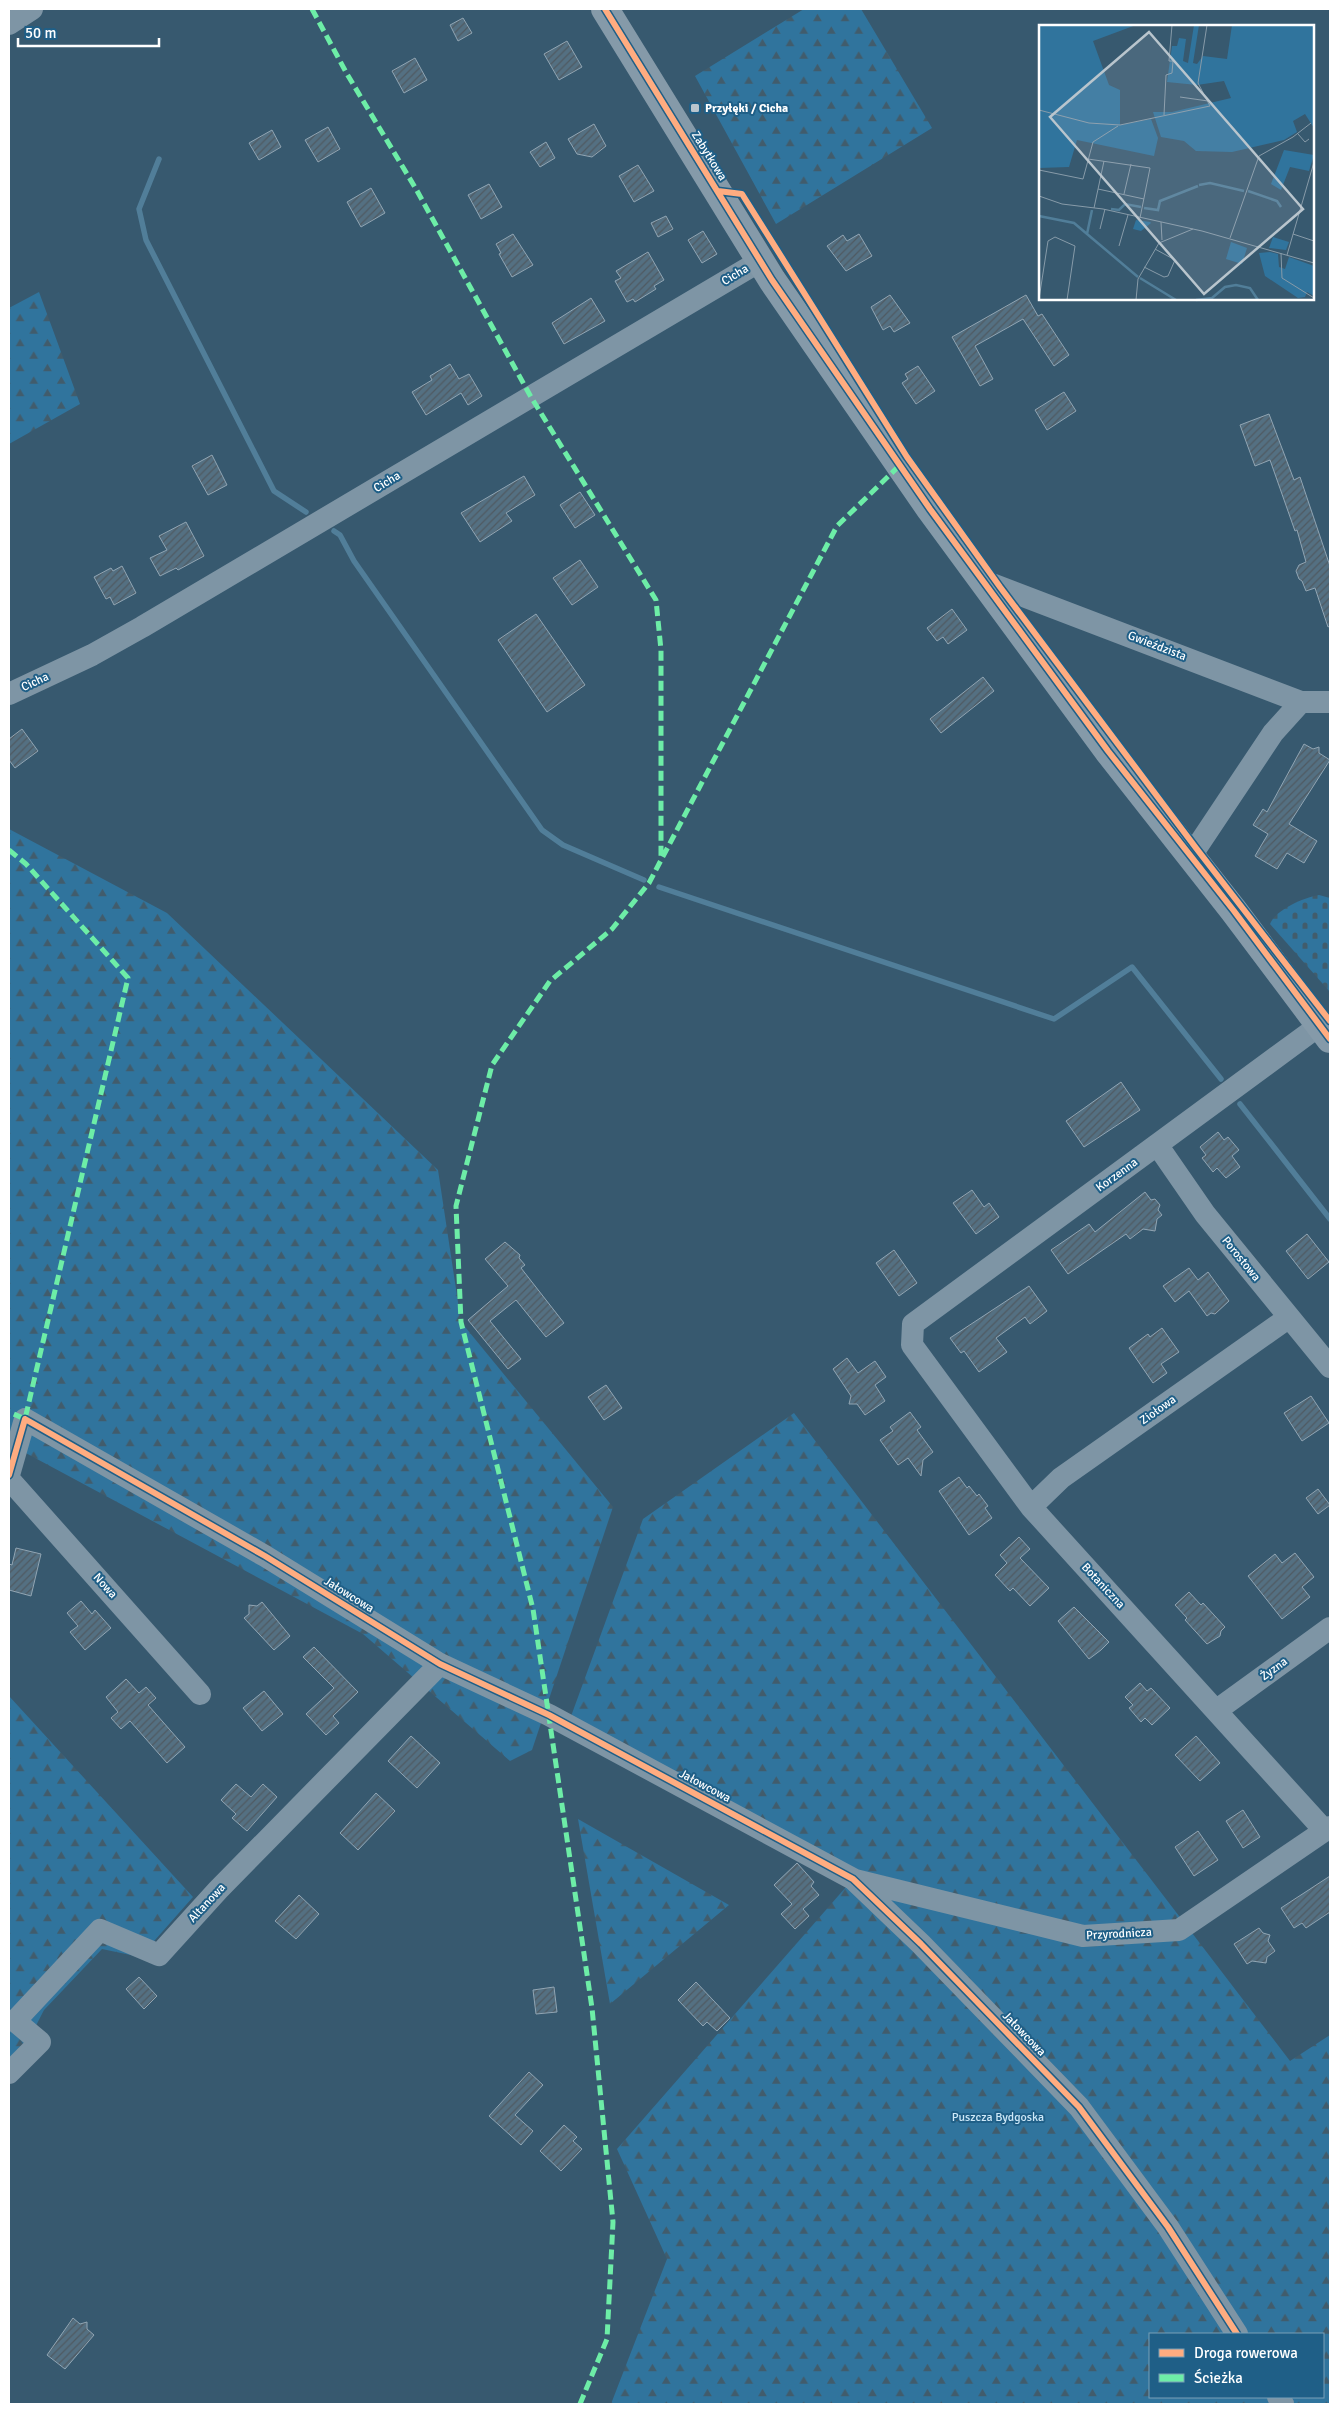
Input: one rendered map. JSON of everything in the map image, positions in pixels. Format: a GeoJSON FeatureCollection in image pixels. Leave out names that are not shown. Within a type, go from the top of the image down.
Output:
{"type":"FeatureCollection","features":[{"type":"Feature","properties":{"kind":"street"},"geometry":{"type":"LineString","coordinates":[[9,24],[32,9]]}},
{"type":"Feature","properties":{"kind":"street","name":"Zabytkowa"},"geometry":{"type":"LineString","coordinates":[[605,9],[760,260],[930,509],[1108,751],[1191,856],[1325,1032]]}},
{"type":"Feature","properties":{"kind":"street","name":"Cicha"},"geometry":{"type":"LineString","coordinates":[[9,694],[92,655],[142,627],[760,260]]}},
{"type":"Feature","properties":{"kind":"street","name":"Gwieździsta"},"geometry":{"type":"LineString","coordinates":[[984,581],[1301,702],[1330,702]]}},
{"type":"Feature","properties":{"kind":"street"},"geometry":{"type":"LineString","coordinates":[[1191,856],[1273,733],[1301,702]]}},
{"type":"Feature","properties":{"kind":"street","name":"Korzenna"},"geometry":{"type":"LineString","coordinates":[[913,1324],[1158,1146],[1325,1032]]}},
{"type":"Feature","properties":{"kind":"street","name":"Porostowa"},"geometry":{"type":"LineString","coordinates":[[1158,1146],[1205,1214],[1288,1318],[1330,1367]]}},
{"type":"Feature","properties":{"kind":"street","name":"Ziołowa"},"geometry":{"type":"LineString","coordinates":[[1031,1507],[1061,1478],[1288,1318]]}},
{"type":"Feature","properties":{"kind":"street","name":"Botaniczna"},"geometry":{"type":"LineString","coordinates":[[913,1324],[912,1345],[1031,1507],[1327,1829]]}},
{"type":"Feature","properties":{"kind":"street","name":"Jałowcowa"},"geometry":{"type":"LineString","coordinates":[[9,1475],[25,1419],[265,1556],[440,1664],[549,1715],[853,1879],[921,1944],[1079,2106],[1168,2227],[1236,2333]]}},
{"type":"Feature","properties":{"kind":"street","name":"Nowa"},"geometry":{"type":"LineString","coordinates":[[9,1479],[200,1694]]}},
{"type":"Feature","properties":{"kind":"street","name":"Żyzna"},"geometry":{"type":"LineString","coordinates":[[1217,1710],[1330,1628]]}},
{"type":"Feature","properties":{"kind":"street","name":"Altanowa"},"geometry":{"type":"LineString","coordinates":[[9,2073],[40,2042],[16,2021],[100,1930],[159,1955],[218,1890],[440,1664]]}},
{"type":"Feature","properties":{"kind":"street","name":"Przyrodnicza"},"geometry":{"type":"LineString","coordinates":[[853,1879],[1083,1936],[1179,1930],[1327,1829]]}},
{"type":"Feature","properties":{"kind":"green space"},"geometry":{"type":"Polygon","coordinates":[[[804,9],[861,9],[932,128],[776,224],[695,76],[804,9]]]}},
{"type":"Feature","properties":{"kind":"green space"},"geometry":{"type":"Polygon","coordinates":[[[39,292],[80,404],[9,444],[9,308],[39,292]]]}},
{"type":"Feature","properties":{"kind":"green space"},"geometry":{"type":"Polygon","coordinates":[[[9,829],[167,913],[438,1170],[461,1322],[613,1507],[532,1750],[510,1761],[363,1634],[9,1444],[9,829]]]}},
{"type":"Feature","properties":{"kind":"green space"},"geometry":{"type":"Polygon","coordinates":[[[1319,895],[1330,898],[1330,992],[1270,924],[1284,909],[1306,898],[1319,895]]]}},
{"type":"Feature","properties":{"kind":"green space","name":"Puszcza Bydgoska"},"geometry":{"type":"Polygon","coordinates":[[[794,1413],[1290,2061],[1330,2035],[1330,2404],[611,2404],[667,2259],[617,2149],[853,1879],[570,1719],[643,1519],[794,1413]]]}},
{"type":"Feature","properties":{"kind":"green space"},"geometry":{"type":"Polygon","coordinates":[[[9,1696],[193,1897],[140,1957],[102,1949],[44,2010],[25,2047],[9,2062],[9,1696]]]}},
{"type":"Feature","properties":{"kind":"green space"},"geometry":{"type":"Polygon","coordinates":[[[578,1819],[729,1905],[610,2004],[578,1819]]]}},
{"type":"Feature","properties":{"kind":"building"},"geometry":{"type":"Polygon","coordinates":[[[463,18],[472,33],[458,41],[450,25],[463,18]]]}},
{"type":"Feature","properties":{"kind":"building"},"geometry":{"type":"Polygon","coordinates":[[[567,41],[582,67],[559,80],[544,54],[567,41]]]}},
{"type":"Feature","properties":{"kind":"building"},"geometry":{"type":"Polygon","coordinates":[[[415,58],[427,80],[404,93],[392,71],[415,58]]]}},
{"type":"Feature","properties":{"kind":"building"},"geometry":{"type":"Polygon","coordinates":[[[594,124],[606,146],[592,157],[577,154],[568,139],[594,124]]]}},
{"type":"Feature","properties":{"kind":"building"},"geometry":{"type":"Polygon","coordinates":[[[328,127],[340,149],[318,162],[305,140],[328,127]]]}},
{"type":"Feature","properties":{"kind":"building"},"geometry":{"type":"Polygon","coordinates":[[[272,130],[281,147],[259,160],[249,143],[272,130]]]}},
{"type":"Feature","properties":{"kind":"building"},"geometry":{"type":"Polygon","coordinates":[[[546,142],[555,158],[540,167],[530,152],[546,142]]]}},
{"type":"Feature","properties":{"kind":"building"},"geometry":{"type":"Polygon","coordinates":[[[638,165],[654,191],[634,202],[619,176],[638,165]]]}},
{"type":"Feature","properties":{"kind":"building"},"geometry":{"type":"Polygon","coordinates":[[[489,184],[502,207],[481,219],[468,195],[489,184]]]}},
{"type":"Feature","properties":{"kind":"building"},"geometry":{"type":"Polygon","coordinates":[[[371,188],[385,213],[361,227],[347,202],[371,188]]]}},
{"type":"Feature","properties":{"kind":"building"},"geometry":{"type":"Polygon","coordinates":[[[666,216],[673,229],[658,237],[651,223],[666,216]]]}},
{"type":"Feature","properties":{"kind":"building"},"geometry":{"type":"Polygon","coordinates":[[[703,231],[717,254],[702,263],[688,240],[703,231]]]}},
{"type":"Feature","properties":{"kind":"building"},"geometry":{"type":"Polygon","coordinates":[[[513,234],[533,265],[512,277],[499,254],[501,253],[496,244],[513,234]]]}},
{"type":"Feature","properties":{"kind":"building"},"geometry":{"type":"Polygon","coordinates":[[[859,234],[872,256],[846,271],[827,246],[843,235],[847,241],[859,234]]]}},
{"type":"Feature","properties":{"kind":"building"},"geometry":{"type":"Polygon","coordinates":[[[648,252],[664,280],[654,286],[656,289],[635,302],[633,299],[627,302],[615,281],[621,278],[616,271],[648,252]]]}},
{"type":"Feature","properties":{"kind":"building"},"geometry":{"type":"Polygon","coordinates":[[[890,295],[910,323],[894,332],[890,326],[883,330],[871,307],[890,295]]]}},
{"type":"Feature","properties":{"kind":"building"},"geometry":{"type":"Polygon","coordinates":[[[1026,295],[1038,316],[1042,314],[1069,355],[1054,366],[1023,319],[975,346],[993,379],[980,386],[952,337],[1026,295]]]}},
{"type":"Feature","properties":{"kind":"building"},"geometry":{"type":"Polygon","coordinates":[[[591,298],[605,321],[564,344],[552,323],[591,298]]]}},
{"type":"Feature","properties":{"kind":"building"},"geometry":{"type":"Polygon","coordinates":[[[450,364],[459,379],[469,374],[482,396],[468,405],[461,393],[426,415],[412,392],[432,380],[430,376],[450,364]]]}},
{"type":"Feature","properties":{"kind":"building"},"geometry":{"type":"Polygon","coordinates":[[[918,366],[935,391],[916,404],[902,383],[908,379],[905,374],[918,366]]]}},
{"type":"Feature","properties":{"kind":"building"},"geometry":{"type":"Polygon","coordinates":[[[1064,392],[1076,411],[1047,430],[1035,410],[1064,392]]]}},
{"type":"Feature","properties":{"kind":"building"},"geometry":{"type":"Polygon","coordinates":[[[1269,414],[1294,480],[1300,477],[1330,566],[1330,626],[1328,627],[1315,588],[1306,591],[1296,571],[1299,565],[1306,562],[1297,530],[1295,531],[1270,460],[1255,466],[1240,425],[1269,414]]]}},
{"type":"Feature","properties":{"kind":"building"},"geometry":{"type":"Polygon","coordinates":[[[212,455],[227,485],[208,495],[192,466],[212,455]]]}},
{"type":"Feature","properties":{"kind":"building"},"geometry":{"type":"Polygon","coordinates":[[[524,476],[535,495],[506,513],[512,521],[480,542],[461,513],[524,476]]]}},
{"type":"Feature","properties":{"kind":"building"},"geometry":{"type":"Polygon","coordinates":[[[580,492],[595,515],[575,528],[560,505],[580,492]]]}},
{"type":"Feature","properties":{"kind":"building"},"geometry":{"type":"Polygon","coordinates":[[[186,522],[204,556],[178,570],[176,568],[160,576],[150,558],[167,550],[159,536],[186,522]]]}},
{"type":"Feature","properties":{"kind":"building"},"geometry":{"type":"Polygon","coordinates":[[[580,560],[598,587],[572,605],[553,578],[580,560]]]}},
{"type":"Feature","properties":{"kind":"building"},"geometry":{"type":"Polygon","coordinates":[[[122,566],[136,593],[114,605],[110,597],[106,599],[94,577],[111,568],[113,571],[122,566]]]}},
{"type":"Feature","properties":{"kind":"building"},"geometry":{"type":"Polygon","coordinates":[[[952,609],[967,630],[948,644],[943,637],[937,641],[927,628],[952,609]]]}},
{"type":"Feature","properties":{"kind":"building"},"geometry":{"type":"Polygon","coordinates":[[[536,614],[585,685],[547,712],[498,640],[536,614]]]}},
{"type":"Feature","properties":{"kind":"building"},"geometry":{"type":"Polygon","coordinates":[[[983,677],[994,691],[941,733],[930,719],[983,677]]]}},
{"type":"Feature","properties":{"kind":"building"},"geometry":{"type":"Polygon","coordinates":[[[22,729],[38,751],[15,768],[9,760],[9,739],[22,729]]]}},
{"type":"Feature","properties":{"kind":"building"},"geometry":{"type":"Polygon","coordinates":[[[1304,744],[1313,749],[1319,747],[1319,753],[1330,760],[1289,824],[1317,841],[1304,863],[1287,853],[1277,869],[1255,856],[1268,834],[1253,825],[1263,809],[1267,812],[1304,744]]]}},
{"type":"Feature","properties":{"kind":"building"},"geometry":{"type":"Polygon","coordinates":[[[1121,1082],[1140,1110],[1084,1147],[1066,1121],[1121,1082]]]}},
{"type":"Feature","properties":{"kind":"building"},"geometry":{"type":"Polygon","coordinates":[[[1218,1132],[1224,1140],[1228,1137],[1239,1150],[1232,1156],[1240,1167],[1226,1178],[1217,1168],[1213,1172],[1202,1158],[1206,1155],[1200,1147],[1218,1132]]]}},
{"type":"Feature","properties":{"kind":"building"},"geometry":{"type":"Polygon","coordinates":[[[972,1190],[984,1207],[989,1203],[999,1217],[976,1234],[953,1203],[972,1190]]]}},
{"type":"Feature","properties":{"kind":"building"},"geometry":{"type":"Polygon","coordinates":[[[1145,1192],[1151,1200],[1155,1199],[1160,1205],[1158,1210],[1162,1215],[1157,1219],[1155,1231],[1143,1229],[1130,1239],[1126,1234],[1068,1274],[1051,1250],[1089,1224],[1095,1232],[1145,1192]]]}},
{"type":"Feature","properties":{"kind":"building"},"geometry":{"type":"Polygon","coordinates":[[[1307,1234],[1329,1262],[1308,1279],[1286,1251],[1307,1234]]]}},
{"type":"Feature","properties":{"kind":"building"},"geometry":{"type":"Polygon","coordinates":[[[505,1242],[520,1255],[519,1258],[525,1265],[521,1268],[564,1323],[546,1337],[516,1300],[490,1321],[521,1359],[508,1369],[468,1320],[508,1286],[485,1259],[505,1242]]]}},
{"type":"Feature","properties":{"kind":"building"},"geometry":{"type":"Polygon","coordinates":[[[894,1250],[917,1283],[899,1296],[876,1263],[894,1250]]]}},
{"type":"Feature","properties":{"kind":"building"},"geometry":{"type":"Polygon","coordinates":[[[1189,1268],[1198,1280],[1208,1272],[1229,1301],[1215,1314],[1211,1313],[1207,1316],[1189,1291],[1175,1302],[1163,1286],[1189,1268]]]}},
{"type":"Feature","properties":{"kind":"building"},"geometry":{"type":"Polygon","coordinates":[[[1029,1286],[1047,1311],[1030,1324],[1025,1317],[996,1338],[1007,1352],[979,1372],[964,1351],[961,1353],[950,1338],[1029,1286]]]}},
{"type":"Feature","properties":{"kind":"building"},"geometry":{"type":"Polygon","coordinates":[[[1162,1328],[1179,1352],[1161,1364],[1167,1373],[1153,1383],[1129,1348],[1148,1334],[1150,1337],[1162,1328]]]}},
{"type":"Feature","properties":{"kind":"building"},"geometry":{"type":"Polygon","coordinates":[[[847,1358],[858,1373],[875,1361],[886,1377],[875,1385],[885,1401],[865,1415],[857,1404],[849,1404],[851,1396],[833,1369],[847,1358]]]}},
{"type":"Feature","properties":{"kind":"building"},"geometry":{"type":"Polygon","coordinates":[[[606,1385],[622,1408],[604,1420],[588,1397],[606,1385]]]}},
{"type":"Feature","properties":{"kind":"building"},"geometry":{"type":"Polygon","coordinates":[[[1311,1396],[1329,1423],[1302,1441],[1284,1413],[1311,1396]]]}},
{"type":"Feature","properties":{"kind":"building"},"geometry":{"type":"Polygon","coordinates":[[[910,1412],[921,1427],[917,1430],[933,1452],[923,1460],[921,1476],[908,1458],[898,1465],[880,1440],[893,1431],[890,1427],[910,1412]]]}},
{"type":"Feature","properties":{"kind":"building"},"geometry":{"type":"Polygon","coordinates":[[[959,1477],[967,1488],[969,1486],[977,1496],[979,1494],[988,1506],[985,1508],[992,1518],[969,1535],[939,1491],[959,1477]]]}},
{"type":"Feature","properties":{"kind":"building"},"geometry":{"type":"Polygon","coordinates":[[[1318,1489],[1330,1505],[1318,1514],[1306,1498],[1318,1489]]]}},
{"type":"Feature","properties":{"kind":"building"},"geometry":{"type":"Polygon","coordinates":[[[1019,1537],[1030,1549],[1020,1558],[1049,1588],[1030,1606],[1013,1588],[1010,1591],[995,1575],[1007,1563],[1000,1555],[1019,1537]]]}},
{"type":"Feature","properties":{"kind":"building"},"geometry":{"type":"Polygon","coordinates":[[[16,1548],[41,1554],[31,1596],[9,1590],[9,1564],[12,1565],[16,1548]]]}},
{"type":"Feature","properties":{"kind":"building"},"geometry":{"type":"Polygon","coordinates":[[[1295,1553],[1314,1577],[1302,1587],[1310,1597],[1282,1619],[1248,1576],[1275,1554],[1282,1563],[1295,1553]]]}},
{"type":"Feature","properties":{"kind":"building"},"geometry":{"type":"Polygon","coordinates":[[[1189,1592],[1201,1605],[1203,1603],[1225,1627],[1221,1631],[1220,1636],[1207,1644],[1185,1620],[1187,1618],[1175,1605],[1189,1592]]]}},
{"type":"Feature","properties":{"kind":"building"},"geometry":{"type":"Polygon","coordinates":[[[81,1601],[92,1614],[95,1610],[111,1628],[85,1650],[70,1632],[78,1626],[67,1613],[81,1601]]]}},
{"type":"Feature","properties":{"kind":"building"},"geometry":{"type":"Polygon","coordinates":[[[262,1602],[290,1636],[274,1650],[244,1618],[249,1614],[249,1605],[257,1606],[262,1602]]]}},
{"type":"Feature","properties":{"kind":"building"},"geometry":{"type":"Polygon","coordinates":[[[1074,1607],[1109,1642],[1089,1659],[1058,1621],[1074,1607]]]}},
{"type":"Feature","properties":{"kind":"building"},"geometry":{"type":"Polygon","coordinates":[[[314,1647],[358,1692],[333,1716],[339,1723],[326,1735],[306,1714],[334,1688],[303,1657],[314,1647]]]}},
{"type":"Feature","properties":{"kind":"building"},"geometry":{"type":"Polygon","coordinates":[[[126,1679],[139,1693],[146,1687],[156,1698],[148,1705],[185,1747],[167,1763],[130,1721],[121,1729],[111,1718],[118,1712],[106,1697],[126,1679]]]}},
{"type":"Feature","properties":{"kind":"building"},"geometry":{"type":"Polygon","coordinates":[[[1140,1683],[1147,1691],[1151,1688],[1170,1708],[1152,1725],[1145,1718],[1141,1722],[1129,1708],[1133,1705],[1125,1697],[1140,1683]]]}},
{"type":"Feature","properties":{"kind":"building"},"geometry":{"type":"Polygon","coordinates":[[[264,1691],[283,1714],[262,1731],[243,1708],[264,1691]]]}},
{"type":"Feature","properties":{"kind":"building"},"geometry":{"type":"Polygon","coordinates":[[[411,1736],[440,1763],[417,1788],[388,1761],[411,1736]]]}},
{"type":"Feature","properties":{"kind":"building"},"geometry":{"type":"Polygon","coordinates":[[[1196,1736],[1220,1763],[1200,1781],[1175,1755],[1196,1736]]]}},
{"type":"Feature","properties":{"kind":"building"},"geometry":{"type":"Polygon","coordinates":[[[236,1784],[251,1797],[263,1784],[277,1797],[247,1831],[232,1818],[236,1814],[221,1800],[236,1784]]]}},
{"type":"Feature","properties":{"kind":"building"},"geometry":{"type":"Polygon","coordinates":[[[376,1793],[395,1811],[358,1850],[340,1833],[376,1793]]]}},
{"type":"Feature","properties":{"kind":"building"},"geometry":{"type":"Polygon","coordinates":[[[1243,1810],[1260,1837],[1243,1848],[1226,1821],[1243,1810]]]}},
{"type":"Feature","properties":{"kind":"building"},"geometry":{"type":"Polygon","coordinates":[[[1198,1831],[1218,1860],[1194,1876],[1175,1847],[1198,1831]]]}},
{"type":"Feature","properties":{"kind":"building"},"geometry":{"type":"Polygon","coordinates":[[[797,1863],[814,1882],[811,1886],[819,1895],[803,1909],[809,1916],[795,1929],[781,1914],[792,1904],[774,1885],[797,1863]]]}},
{"type":"Feature","properties":{"kind":"building"},"geometry":{"type":"Polygon","coordinates":[[[1330,1876],[1330,1912],[1306,1928],[1302,1923],[1294,1928],[1281,1908],[1330,1876]]]}},
{"type":"Feature","properties":{"kind":"building"},"geometry":{"type":"Polygon","coordinates":[[[299,1895],[319,1914],[296,1939],[275,1921],[299,1895]]]}},
{"type":"Feature","properties":{"kind":"building"},"geometry":{"type":"Polygon","coordinates":[[[1259,1928],[1263,1933],[1270,1935],[1268,1941],[1275,1951],[1267,1957],[1266,1963],[1252,1961],[1247,1964],[1234,1944],[1259,1928]]]}},
{"type":"Feature","properties":{"kind":"building"},"geometry":{"type":"Polygon","coordinates":[[[139,1977],[157,1996],[144,2009],[126,1989],[139,1977]]]}},
{"type":"Feature","properties":{"kind":"building"},"geometry":{"type":"Polygon","coordinates":[[[696,1982],[730,2018],[717,2031],[707,2022],[703,2026],[678,2000],[696,1982]]]}},
{"type":"Feature","properties":{"kind":"building"},"geometry":{"type":"Polygon","coordinates":[[[554,1987],[557,2012],[536,2014],[533,1990],[554,1987]]]}},
{"type":"Feature","properties":{"kind":"building"},"geometry":{"type":"Polygon","coordinates":[[[529,2072],[543,2085],[515,2115],[533,2131],[521,2145],[489,2116],[529,2072]]]}},
{"type":"Feature","properties":{"kind":"building"},"geometry":{"type":"Polygon","coordinates":[[[564,2125],[577,2137],[573,2141],[582,2149],[561,2171],[540,2151],[564,2125]]]}},
{"type":"Feature","properties":{"kind":"building"},"geometry":{"type":"Polygon","coordinates":[[[73,2318],[80,2324],[87,2322],[87,2329],[94,2335],[65,2369],[47,2355],[73,2318]]]}},
{"type":"Feature","properties":{"kind":"waterway"},"geometry":{"type":"LineString","coordinates":[[159,159],[139,209],[146,240],[274,491],[306,512]]}},
{"type":"Feature","properties":{"kind":"waterway"},"geometry":{"type":"LineString","coordinates":[[334,531],[340,535],[354,561],[542,830],[563,845],[644,880]]}},
{"type":"Feature","properties":{"kind":"waterway"},"geometry":{"type":"LineString","coordinates":[[659,887],[1054,1019],[1132,967],[1221,1079]]}},
{"type":"Feature","properties":{"kind":"waterway"},"geometry":{"type":"LineString","coordinates":[[1240,1104],[1330,1219]]}},
{"type":"Feature","properties":{"kind":"marked path"},"geometry":{"type":"LineString","coordinates":[[312,9],[347,74],[416,189],[531,397],[656,600],[661,650],[661,857]]}},
{"type":"Feature","properties":{"kind":"marked path"},"geometry":{"type":"LineString","coordinates":[[580,2404],[607,2339],[613,2222],[592,2008],[533,1609],[461,1322],[456,1206],[492,1065],[550,981],[612,929],[649,883],[837,526],[900,465]]}},
{"type":"Feature","properties":{"kind":"marked path"},"geometry":{"type":"LineString","coordinates":[[9,850],[26,864],[128,978],[25,1419],[9,1412]]}},
{"type":"Feature","properties":{"kind":"cycle path"},"geometry":{"type":"LineString","coordinates":[[605,9],[772,280],[930,509],[1108,751],[1234,911],[1330,1039]]}},
{"type":"Feature","properties":{"kind":"cycle path"},"geometry":{"type":"LineString","coordinates":[[718,191],[742,194],[907,457],[1000,587],[1196,848],[1330,1021]]}},
{"type":"Feature","properties":{"kind":"cycle path"},"geometry":{"type":"LineString","coordinates":[[9,1475],[25,1419],[265,1556],[440,1664],[549,1715],[853,1879],[921,1944],[1079,2107],[1168,2227],[1236,2333]]}},
{"type":"Feature","properties":{"kind":"place","name":"Przyłęki / Cicha"},"geometry":{"type":"Point","coordinates":[695,108]}}]}
